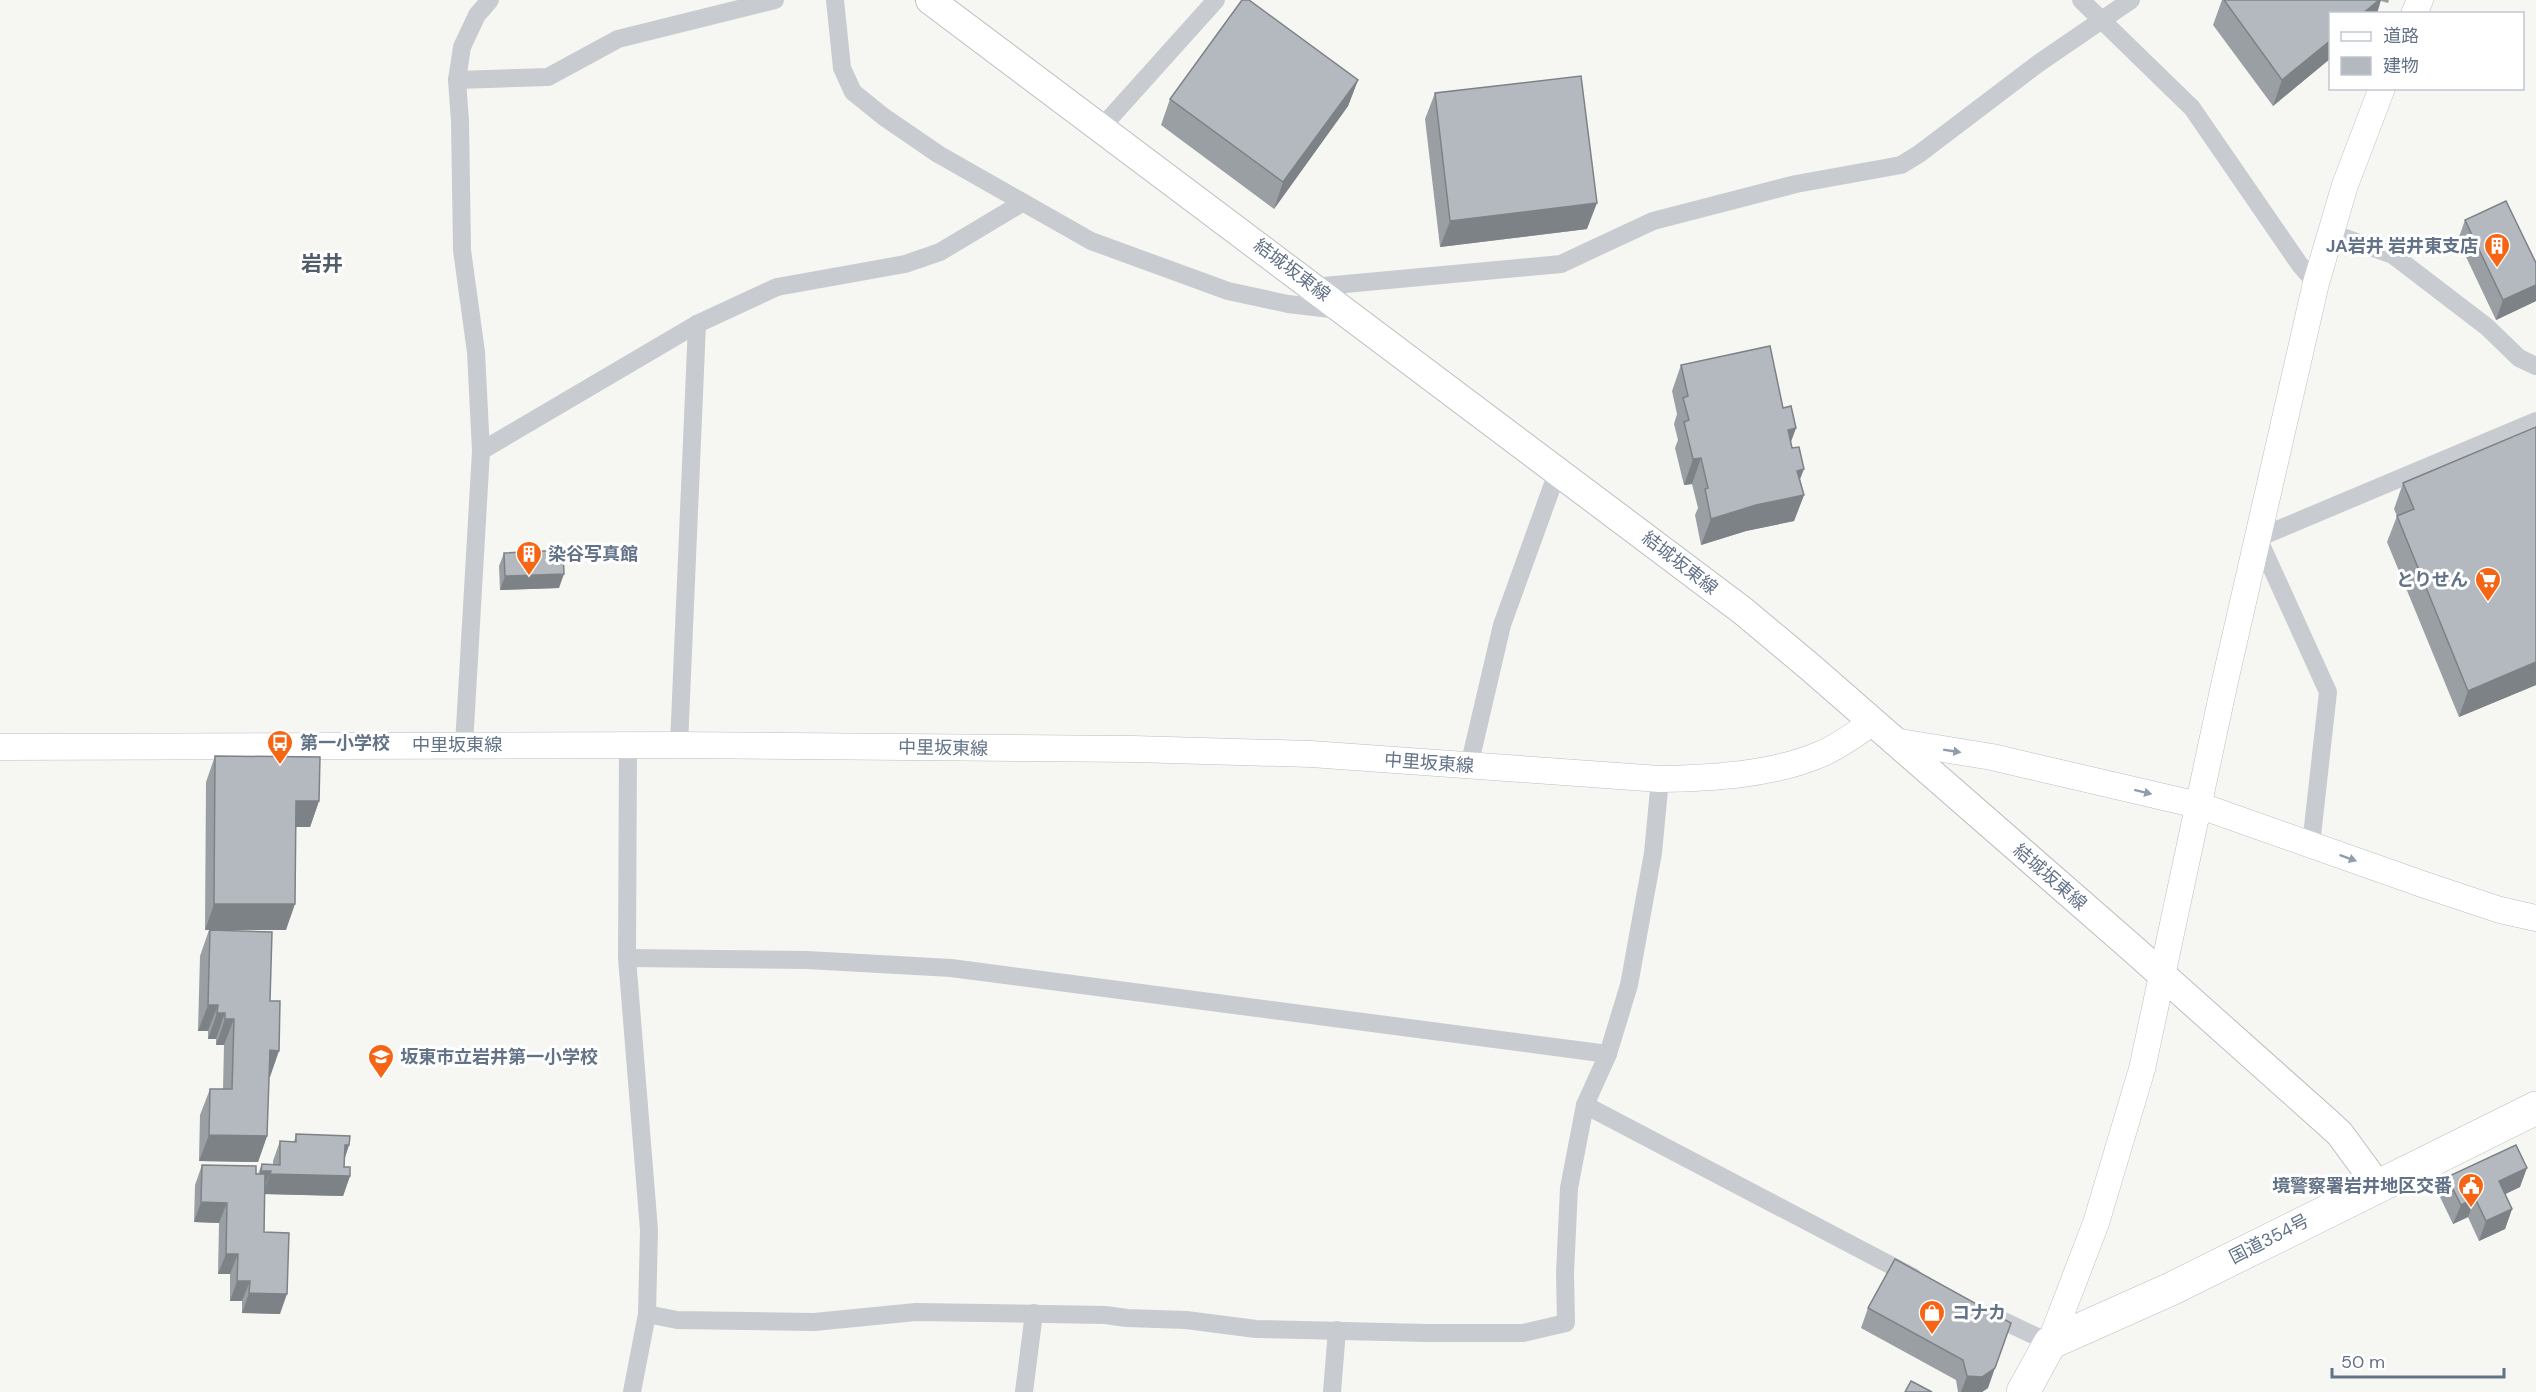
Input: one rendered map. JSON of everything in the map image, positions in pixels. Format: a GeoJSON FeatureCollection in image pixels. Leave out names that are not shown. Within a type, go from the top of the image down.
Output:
{"type":"FeatureCollection","features":[{"type":"Feature","properties":{"kind":"highway","name":"国道354号"},"geometry":{"type":"LineString","coordinates":[[2050,1343],[2114,1316],[2536,1108]]}},
{"type":"Feature","properties":{"kind":"highway"},"geometry":{"type":"LineString","coordinates":[[2023,1392],[2050,1343]]}},
{"type":"Feature","properties":{"kind":"main road","name":"結城坂東線"},"geometry":{"type":"LineString","coordinates":[[930,0],[1347,311],[1743,611],[2164,976],[2327,1122],[2340,1134],[2378,1186]]}},
{"type":"Feature","properties":{"kind":"street"},"geometry":{"type":"LineString","coordinates":[[464,745],[481,451],[476,352],[462,250],[457,80],[462,48],[477,15],[490,0]]}},
{"type":"Feature","properties":{"kind":"street"},"geometry":{"type":"LineString","coordinates":[[457,80],[548,77],[618,39],[775,0]]}},
{"type":"Feature","properties":{"kind":"street"},"geometry":{"type":"LineString","coordinates":[[835,0],[842,68],[854,92],[884,117],[939,154],[1091,241],[1228,291],[1288,304],[1347,311]]}},
{"type":"Feature","properties":{"kind":"street"},"geometry":{"type":"LineString","coordinates":[[1101,128],[1216,0]]}},
{"type":"Feature","properties":{"kind":"street"},"geometry":{"type":"LineString","coordinates":[[2081,0],[2100,21],[2192,108],[2300,264],[2316,283]]}},
{"type":"Feature","properties":{"kind":"street"},"geometry":{"type":"LineString","coordinates":[[1313,287],[1561,264],[1653,221],[1796,184],[1901,165],[2040,63],[2131,0]]}},
{"type":"Feature","properties":{"kind":"street"},"geometry":{"type":"LineString","coordinates":[[1977,1308],[2050,1343],[2096,1223],[2129,1117],[2164,976],[2198,806],[2316,283],[2345,185],[2381,90]]}},
{"type":"Feature","properties":{"kind":"street"},"geometry":{"type":"LineString","coordinates":[[481,451],[697,324],[777,287],[905,264],[940,252],[1022,203]]}},
{"type":"Feature","properties":{"kind":"street"},"geometry":{"type":"LineString","coordinates":[[2331,233],[2393,255],[2487,327],[2519,358],[2536,366]]}},
{"type":"Feature","properties":{"kind":"street"},"geometry":{"type":"LineString","coordinates":[[679,745],[697,324]]}},
{"type":"Feature","properties":{"kind":"street"},"geometry":{"type":"LineString","coordinates":[[2258,538],[2536,421]]}},
{"type":"Feature","properties":{"kind":"street"},"geometry":{"type":"LineString","coordinates":[[1469,766],[1502,625],[1558,471]]}},
{"type":"Feature","properties":{"kind":"street"},"geometry":{"type":"LineString","coordinates":[[2258,538],[2328,692],[2311,845]]}},
{"type":"Feature","properties":{"kind":"street","name":"中里坂東線"},"geometry":{"type":"LineString","coordinates":[[0,747],[679,745],[1134,749],[1311,754],[1660,778],[1708,778],[1801,760],[1832,749],[1873,722]]}},
{"type":"Feature","properties":{"kind":"street"},"geometry":{"type":"LineString","coordinates":[[1894,741],[1992,757],[2198,806],[2500,910],[2536,918]]}},
{"type":"Feature","properties":{"kind":"street"},"geometry":{"type":"LineString","coordinates":[[628,746],[627,958],[649,1230],[647,1314],[632,1392]]}},
{"type":"Feature","properties":{"kind":"street"},"geometry":{"type":"LineString","coordinates":[[647,1314],[677,1320],[814,1322],[916,1312],[1034,1313],[1185,1320],[1256,1329],[1523,1333],[1566,1323],[1565,1273],[1569,1188],[1585,1105],[1608,1054],[1631,974],[1653,852],[1660,778]]}},
{"type":"Feature","properties":{"kind":"street"},"geometry":{"type":"LineString","coordinates":[[627,958],[807,960],[951,968],[1608,1054]]}},
{"type":"Feature","properties":{"kind":"street"},"geometry":{"type":"LineString","coordinates":[[1585,1105],[1926,1284]]}},
{"type":"Feature","properties":{"kind":"street"},"geometry":{"type":"LineString","coordinates":[[1024,1392],[1034,1313]]}},
{"type":"Feature","properties":{"kind":"street"},"geometry":{"type":"LineString","coordinates":[[1332,1392],[1338,1330]]}},
{"type":"Feature","properties":{"kind":"building"},"geometry":{"type":"Polygon","coordinates":[[[1242,0],[1249,0],[1358,80],[1283,182],[1170,99],[1242,0]]]}},
{"type":"Feature","properties":{"kind":"building"},"geometry":{"type":"Polygon","coordinates":[[[2224,0],[2379,0],[2364,12],[2329,12],[2329,42],[2282,80],[2224,0]]]}},
{"type":"Feature","properties":{"kind":"building"},"geometry":{"type":"Polygon","coordinates":[[[1581,76],[1597,203],[1450,221],[1435,93],[1581,76]]]}},
{"type":"Feature","properties":{"kind":"building"},"geometry":{"type":"Polygon","coordinates":[[[2506,201],[2536,263],[2536,285],[2503,300],[2465,220],[2506,201]]]}},
{"type":"Feature","properties":{"kind":"building"},"geometry":{"type":"Polygon","coordinates":[[[1770,346],[1783,408],[1791,406],[1796,428],[1788,430],[1792,448],[1799,447],[1804,469],[1797,471],[1804,495],[1756,505],[1711,519],[1705,489],[1708,488],[1701,458],[1693,459],[1684,422],[1689,420],[1683,398],[1688,396],[1681,365],[1770,346]]]}},
{"type":"Feature","properties":{"kind":"building"},"geometry":{"type":"Polygon","coordinates":[[[2536,427],[2536,662],[2468,691],[2397,516],[2414,509],[2403,483],[2536,427]]]}},
{"type":"Feature","properties":{"kind":"building"},"geometry":{"type":"Polygon","coordinates":[[[563,550],[564,574],[505,576],[504,553],[563,550]]]}},
{"type":"Feature","properties":{"kind":"building"},"geometry":{"type":"Polygon","coordinates":[[[215,756],[320,757],[319,801],[296,801],[295,904],[214,904],[215,756]]]}},
{"type":"Feature","properties":{"kind":"building"},"geometry":{"type":"Polygon","coordinates":[[[210,930],[272,932],[270,1001],[280,1001],[279,1051],[270,1050],[267,1136],[209,1135],[210,1089],[232,1089],[234,1019],[225,1019],[225,1013],[217,1013],[218,1005],[208,1005],[210,930]]]}},
{"type":"Feature","properties":{"kind":"building"},"geometry":{"type":"Polygon","coordinates":[[[296,1134],[350,1136],[349,1145],[345,1145],[344,1167],[350,1167],[350,1176],[270,1174],[271,1171],[261,1171],[262,1164],[280,1165],[280,1141],[296,1142],[296,1134]]]}},
{"type":"Feature","properties":{"kind":"building"},"geometry":{"type":"Polygon","coordinates":[[[2516,1145],[2527,1168],[2499,1181],[2512,1209],[2486,1221],[2475,1198],[2461,1205],[2447,1177],[2516,1145]]]}},
{"type":"Feature","properties":{"kind":"building"},"geometry":{"type":"Polygon","coordinates":[[[202,1165],[256,1166],[256,1174],[265,1174],[264,1232],[289,1233],[287,1294],[249,1293],[250,1281],[237,1281],[238,1254],[226,1254],[227,1203],[201,1202],[202,1165]]]}},
{"type":"Feature","properties":{"kind":"building","name":"コナカ"},"geometry":{"type":"Polygon","coordinates":[[[1895,1259],[2011,1323],[1995,1368],[1982,1377],[1967,1376],[1963,1360],[1868,1308],[1895,1259]]]}},
{"type":"Feature","properties":{"kind":"building"},"geometry":{"type":"Polygon","coordinates":[[[1911,1381],[1932,1392],[1905,1392],[1911,1381]]]}},
{"type":"Feature","properties":{"kind":"place","name":"JA岩井 岩井東支店"},"geometry":{"type":"Point","coordinates":[2497,269]}},
{"type":"Feature","properties":{"kind":"place","name":"染谷写真館"},"geometry":{"type":"Point","coordinates":[529,577]}},
{"type":"Feature","properties":{"kind":"place","name":"とりせん"},"geometry":{"type":"Point","coordinates":[2488,603]}},
{"type":"Feature","properties":{"kind":"place","name":"第一小学校"},"geometry":{"type":"Point","coordinates":[280,766]}},
{"type":"Feature","properties":{"kind":"place","name":"坂東市立岩井第一小学校"},"geometry":{"type":"Point","coordinates":[381,1080]}},
{"type":"Feature","properties":{"kind":"place","name":"境警察署岩井地区交番"},"geometry":{"type":"Point","coordinates":[2471,1209]}},
{"type":"Feature","properties":{"kind":"place","name":"コナカ"},"geometry":{"type":"Point","coordinates":[1932,1336]}},
{"type":"Feature","properties":{"kind":"district","name":"岩井"},"geometry":{"type":"Point","coordinates":[322,264]}}]}
